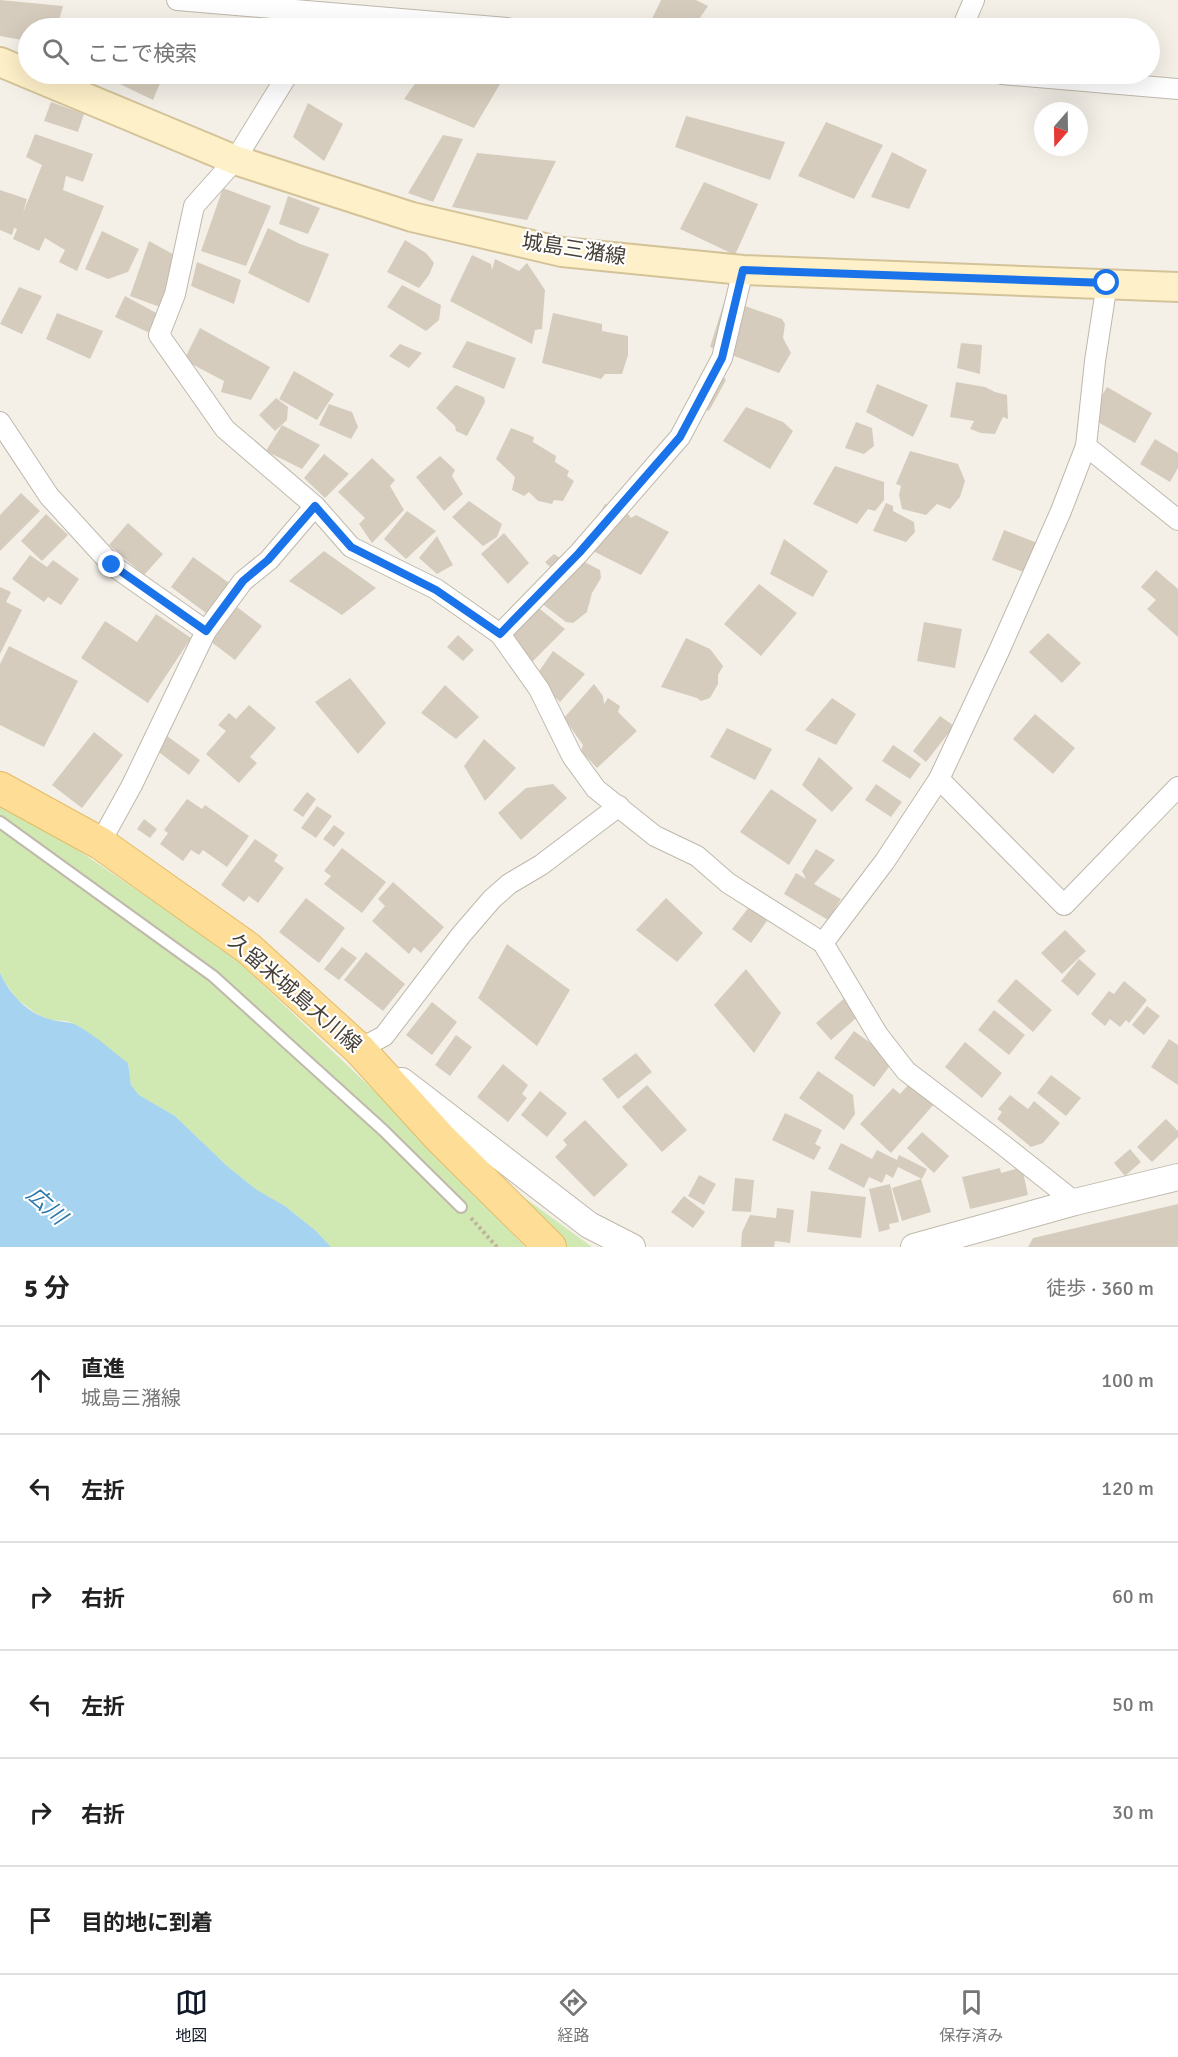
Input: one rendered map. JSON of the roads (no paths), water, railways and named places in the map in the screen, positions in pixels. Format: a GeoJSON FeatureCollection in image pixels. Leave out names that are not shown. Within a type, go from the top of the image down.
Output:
{"type":"FeatureCollection","features":[{"type":"Feature","properties":{"kind":"main road","name":"城島三潴線"},"geometry":{"type":"LineString","coordinates":[[0,62],[18,69]]}},
{"type":"Feature","properties":{"kind":"main road","name":"城島三潴線"},"geometry":{"type":"LineString","coordinates":[[53,84],[236,160],[412,217],[562,252],[743,270],[1178,287]]}},
{"type":"Feature","properties":{"kind":"main road","name":"久留米城島大川線"},"geometry":{"type":"LineString","coordinates":[[0,788],[100,843],[248,948],[359,1049],[440,1138],[550,1247]]}},
{"type":"Feature","properties":{"kind":"street"},"geometry":{"type":"LineString","coordinates":[[177,0],[385,18]]}},
{"type":"Feature","properties":{"kind":"street"},"geometry":{"type":"LineString","coordinates":[[967,18],[975,0]]}},
{"type":"Feature","properties":{"kind":"street"},"geometry":{"type":"LineString","coordinates":[[282,84],[236,160],[194,206],[175,294],[159,334],[185,374],[225,429],[315,506],[351,547],[436,590],[500,634],[539,689],[572,756],[596,789],[655,836],[697,856],[728,883],[823,943],[878,1035],[906,1071],[1075,1202]]}},
{"type":"Feature","properties":{"kind":"street"},"geometry":{"type":"LineString","coordinates":[[1119,84],[1178,89]]}},
{"type":"Feature","properties":{"kind":"street"},"geometry":{"type":"LineString","coordinates":[[500,634],[579,553],[680,437],[722,358],[743,270]]}},
{"type":"Feature","properties":{"kind":"street"},"geometry":{"type":"LineString","coordinates":[[823,943],[885,861],[939,779],[1009,630],[1061,511],[1086,446],[1095,361],[1107,283]]}},
{"type":"Feature","properties":{"kind":"street"},"geometry":{"type":"LineString","coordinates":[[0,422],[49,496],[112,565],[206,631]]}},
{"type":"Feature","properties":{"kind":"street"},"geometry":{"type":"LineString","coordinates":[[1086,446],[1178,519]]}},
{"type":"Feature","properties":{"kind":"street"},"geometry":{"type":"LineString","coordinates":[[100,843],[132,785],[206,631],[243,581],[268,560],[315,506]]}},
{"type":"Feature","properties":{"kind":"street"},"geometry":{"type":"LineString","coordinates":[[939,779],[1064,905],[1178,787]]}},
{"type":"Feature","properties":{"kind":"street"},"geometry":{"type":"LineString","coordinates":[[619,806],[541,865],[508,884],[461,935],[384,1036],[359,1049],[589,1225],[632,1247]]}},
{"type":"Feature","properties":{"kind":"street"},"geometry":{"type":"LineString","coordinates":[[914,1247],[1075,1202],[1178,1177]]}},
{"type":"Feature","properties":{"kind":"lane"},"geometry":{"type":"LineString","coordinates":[[0,822],[213,976],[383,1130],[461,1207]]}},
{"type":"Feature","properties":{"kind":"water","name":"広川"},"geometry":{"type":"Polygon","coordinates":[[[0,973],[8,988],[33,1012],[49,1019],[72,1023],[80,1027],[128,1063],[131,1085],[139,1095],[175,1116],[227,1166],[257,1190],[285,1206],[316,1231],[331,1247],[0,1247],[0,973]]]}}]}
